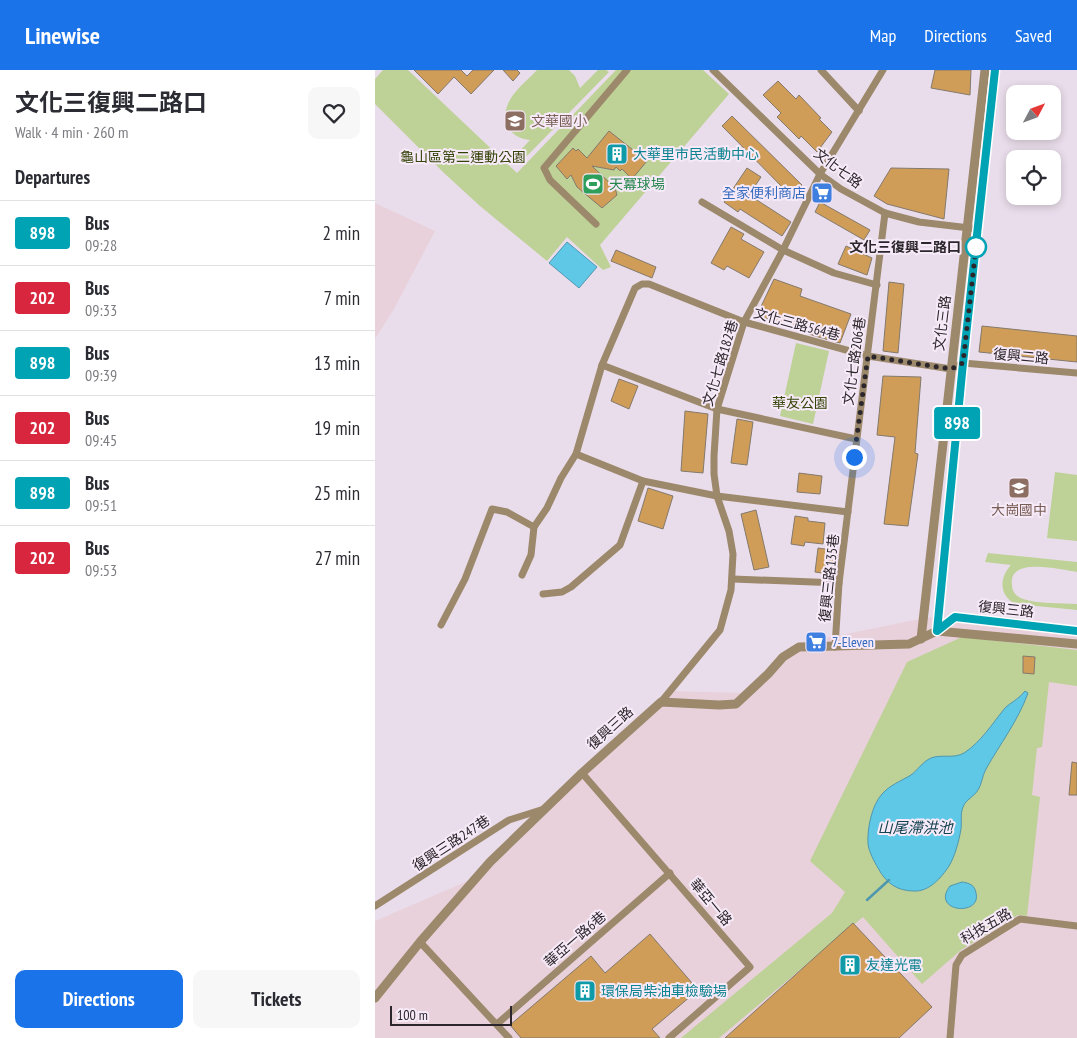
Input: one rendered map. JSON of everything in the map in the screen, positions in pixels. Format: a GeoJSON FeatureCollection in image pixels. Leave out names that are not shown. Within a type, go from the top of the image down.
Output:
{"type":"FeatureCollection","features":[{"type":"Feature","properties":{"kind":"street"},"geometry":{"type":"LineString","coordinates":[[596,224],[550,180],[544,168],[627,70]]}},
{"type":"Feature","properties":{"kind":"street","name":"文化七路"},"geometry":{"type":"LineString","coordinates":[[713,70],[820,174],[841,189],[885,213],[919,222],[978,229]]}},
{"type":"Feature","properties":{"kind":"street"},"geometry":{"type":"LineString","coordinates":[[821,70],[859,111]]}},
{"type":"Feature","properties":{"kind":"street","name":"文化七路182巷"},"geometry":{"type":"LineString","coordinates":[[661,702],[720,630],[733,578],[733,554],[729,531],[717,496],[714,474],[717,408],[744,322],[783,250],[820,174],[883,70]]}},
{"type":"Feature","properties":{"kind":"street","name":"文化三路"},"geometry":{"type":"LineString","coordinates":[[921,639],[985,70]]}},
{"type":"Feature","properties":{"kind":"street","name":"文化三路"},"geometry":{"type":"LineString","coordinates":[[937,631],[963,363],[995,70]]}},
{"type":"Feature","properties":{"kind":"street"},"geometry":{"type":"LineString","coordinates":[[702,202],[783,250],[834,273],[877,285]]}},
{"type":"Feature","properties":{"kind":"street","name":"文化七路206巷"},"geometry":{"type":"LineString","coordinates":[[848,512],[885,213]]}},
{"type":"Feature","properties":{"kind":"street","name":"文化三路564巷"},"geometry":{"type":"LineString","coordinates":[[602,365],[635,288],[642,284],[649,284],[744,322],[868,356],[951,369]]}},
{"type":"Feature","properties":{"kind":"street"},"geometry":{"type":"LineString","coordinates":[[951,369],[963,363]]}},
{"type":"Feature","properties":{"kind":"street","name":"復興二路"},"geometry":{"type":"LineString","coordinates":[[963,363],[1077,373]]}},
{"type":"Feature","properties":{"kind":"street"},"geometry":{"type":"LineString","coordinates":[[522,575],[531,554],[534,527],[547,508],[561,478],[576,454],[602,365],[717,408],[856,439]]}},
{"type":"Feature","properties":{"kind":"street"},"geometry":{"type":"LineString","coordinates":[[576,454],[643,481],[717,496],[848,512]]}},
{"type":"Feature","properties":{"kind":"street"},"geometry":{"type":"LineString","coordinates":[[543,594],[561,592],[571,588],[620,545],[643,481]]}},
{"type":"Feature","properties":{"kind":"street"},"geometry":{"type":"LineString","coordinates":[[441,624],[465,579],[492,508],[507,512],[534,527]]}},
{"type":"Feature","properties":{"kind":"street","name":"復興三路135巷"},"geometry":{"type":"LineString","coordinates":[[835,647],[839,583],[848,512]]}},
{"type":"Feature","properties":{"kind":"street"},"geometry":{"type":"LineString","coordinates":[[733,578],[839,583]]}},
{"type":"Feature","properties":{"kind":"street","name":"復興三路"},"geometry":{"type":"LineString","coordinates":[[375,998],[420,942],[490,862],[582,772],[661,702],[736,704],[783,657],[799,647],[909,644],[937,631],[955,617],[1077,631]]}},
{"type":"Feature","properties":{"kind":"street","name":"復興三路"},"geometry":{"type":"LineString","coordinates":[[937,631],[1077,644]]}},
{"type":"Feature","properties":{"kind":"street","name":"華亞一路"},"geometry":{"type":"LineString","coordinates":[[582,772],[750,967],[669,1038]]}},
{"type":"Feature","properties":{"kind":"street","name":"復興三路247巷"},"geometry":{"type":"LineString","coordinates":[[375,906],[509,820],[545,809]]}},
{"type":"Feature","properties":{"kind":"street","name":"華亞一路6巷"},"geometry":{"type":"LineString","coordinates":[[497,1024],[670,873]]}},
{"type":"Feature","properties":{"kind":"street","name":"科技五路"},"geometry":{"type":"LineString","coordinates":[[950,1038],[956,965],[961,955],[1020,919],[1077,926]]}},
{"type":"Feature","properties":{"kind":"street"},"geometry":{"type":"LineString","coordinates":[[420,942],[509,1038]]}},
{"type":"Feature","properties":{"kind":"shaded area"},"geometry":{"type":"Polygon","coordinates":[[[375,203],[435,231],[394,309],[375,339],[375,203]]]}},
{"type":"Feature","properties":{"kind":"shaded area"},"geometry":{"type":"Polygon","coordinates":[[[930,617],[1077,632],[1077,1038],[375,1038],[375,921],[470,880],[669,691],[747,693],[806,642],[930,617]]]}},
{"type":"Feature","properties":{"kind":"green space","name":"龜山區第二運動公園"},"geometry":{"type":"Polygon","coordinates":[[[383,70],[408,70],[517,173],[616,70],[703,70],[729,94],[600,245],[611,267],[603,270],[567,237],[547,261],[480,206],[375,104],[375,79],[383,70]]]}},
{"type":"Feature","properties":{"kind":"green space"},"geometry":{"type":"Polygon","coordinates":[[[537,70],[569,70],[575,76],[580,88],[598,70],[609,72],[523,160],[517,154],[530,140],[520,138],[511,132],[506,117],[506,109],[513,95],[537,70]]]}},
{"type":"Feature","properties":{"kind":"green space","name":"華友公園"},"geometry":{"type":"Polygon","coordinates":[[[796,343],[829,351],[813,424],[780,416],[796,343]]]}},
{"type":"Feature","properties":{"kind":"green space"},"geometry":{"type":"Polygon","coordinates":[[[1055,472],[1077,475],[1077,541],[1047,538],[1055,472]]]}},
{"type":"Feature","properties":{"kind":"green space"},"geometry":{"type":"Polygon","coordinates":[[[988,553],[1077,562],[1077,572],[1037,567],[1018,570],[1013,576],[1012,585],[1015,594],[1023,599],[1042,603],[1077,604],[1077,610],[1015,604],[1006,596],[1003,586],[1004,575],[1011,565],[985,562],[988,553]]]}},
{"type":"Feature","properties":{"kind":"green space"},"geometry":{"type":"Polygon","coordinates":[[[962,637],[1077,650],[1077,686],[1049,682],[1042,747],[1037,748],[1032,795],[1040,797],[1027,916],[1018,915],[961,950],[922,984],[863,917],[719,1038],[681,1038],[832,913],[845,892],[810,861],[907,662],[962,637]]]}},
{"type":"Feature","properties":{"kind":"water"},"geometry":{"type":"Polygon","coordinates":[[[567,242],[597,267],[579,288],[549,263],[567,242]]]}},
{"type":"Feature","properties":{"kind":"water","name":"山尾滯洪池"},"geometry":{"type":"Polygon","coordinates":[[[1025,691],[1028,693],[1019,713],[986,769],[978,790],[963,807],[958,843],[949,866],[935,883],[920,891],[902,890],[888,882],[872,856],[868,844],[871,817],[878,799],[889,788],[911,775],[931,758],[960,755],[970,749],[1005,708],[1025,691]]]}},
{"type":"Feature","properties":{"kind":"water"},"geometry":{"type":"Polygon","coordinates":[[[962,882],[973,886],[976,893],[976,901],[972,906],[965,908],[951,906],[946,901],[946,895],[950,886],[962,882]]]}},
{"type":"Feature","properties":{"kind":"building"},"geometry":{"type":"Polygon","coordinates":[[[414,70],[461,70],[467,76],[473,70],[494,70],[471,94],[454,77],[438,94],[414,70]]]}},
{"type":"Feature","properties":{"kind":"building"},"geometry":{"type":"Polygon","coordinates":[[[503,70],[517,70],[520,73],[513,81],[503,70]]]}},
{"type":"Feature","properties":{"kind":"building"},"geometry":{"type":"Polygon","coordinates":[[[935,70],[971,70],[970,95],[931,88],[935,70]]]}},
{"type":"Feature","properties":{"kind":"building"},"geometry":{"type":"Polygon","coordinates":[[[778,81],[796,99],[799,95],[832,132],[817,152],[801,136],[799,139],[777,117],[781,113],[763,95],[778,81]]]}},
{"type":"Feature","properties":{"kind":"building"},"geometry":{"type":"Polygon","coordinates":[[[732,116],[802,185],[791,196],[722,126],[732,116]]]}},
{"type":"Feature","properties":{"kind":"building"},"geometry":{"type":"Polygon","coordinates":[[[609,131],[647,161],[632,179],[622,169],[620,171],[616,167],[614,170],[592,166],[615,188],[617,195],[602,208],[577,187],[571,175],[567,179],[556,166],[573,148],[576,151],[578,149],[587,158],[609,131]]]}},
{"type":"Feature","properties":{"kind":"building"},"geometry":{"type":"Polygon","coordinates":[[[747,168],[761,177],[749,195],[791,222],[782,236],[740,209],[738,212],[724,202],[747,168]]]}},
{"type":"Feature","properties":{"kind":"building"},"geometry":{"type":"Polygon","coordinates":[[[891,168],[949,169],[944,219],[887,204],[874,196],[891,168]]]}},
{"type":"Feature","properties":{"kind":"building"},"geometry":{"type":"Polygon","coordinates":[[[820,202],[870,230],[864,240],[815,212],[820,202]]]}},
{"type":"Feature","properties":{"kind":"building"},"geometry":{"type":"Polygon","coordinates":[[[731,227],[744,234],[741,239],[764,252],[749,278],[727,266],[724,270],[711,263],[731,227]]]}},
{"type":"Feature","properties":{"kind":"building"},"geometry":{"type":"Polygon","coordinates":[[[846,246],[872,258],[867,275],[838,264],[846,246]]]}},
{"type":"Feature","properties":{"kind":"building"},"geometry":{"type":"Polygon","coordinates":[[[616,250],[656,267],[652,278],[611,261],[616,250]]]}},
{"type":"Feature","properties":{"kind":"building"},"geometry":{"type":"Polygon","coordinates":[[[774,279],[802,289],[800,296],[851,314],[840,343],[757,315],[774,279]]]}},
{"type":"Feature","properties":{"kind":"building"},"geometry":{"type":"Polygon","coordinates":[[[889,282],[904,284],[898,353],[883,351],[889,282]]]}},
{"type":"Feature","properties":{"kind":"building"},"geometry":{"type":"Polygon","coordinates":[[[982,326],[1077,336],[1077,362],[979,352],[982,326]]]}},
{"type":"Feature","properties":{"kind":"building"},"geometry":{"type":"Polygon","coordinates":[[[883,376],[921,377],[915,453],[918,454],[908,526],[884,524],[895,437],[877,435],[883,376]]]}},
{"type":"Feature","properties":{"kind":"building"},"geometry":{"type":"Polygon","coordinates":[[[619,379],[638,386],[629,409],[611,401],[619,379]]]}},
{"type":"Feature","properties":{"kind":"building"},"geometry":{"type":"Polygon","coordinates":[[[685,411],[708,414],[703,473],[681,471],[685,411]]]}},
{"type":"Feature","properties":{"kind":"building"},"geometry":{"type":"Polygon","coordinates":[[[737,419],[753,422],[747,465],[731,463],[737,419]]]}},
{"type":"Feature","properties":{"kind":"building"},"geometry":{"type":"Polygon","coordinates":[[[799,473],[822,476],[820,494],[797,492],[799,473]]]}},
{"type":"Feature","properties":{"kind":"building"},"geometry":{"type":"Polygon","coordinates":[[[648,488],[673,496],[663,529],[638,521],[648,488]]]}},
{"type":"Feature","properties":{"kind":"building"},"geometry":{"type":"Polygon","coordinates":[[[756,510],[769,567],[754,570],[741,514],[756,510]]]}},
{"type":"Feature","properties":{"kind":"building"},"geometry":{"type":"Polygon","coordinates":[[[795,516],[808,518],[808,521],[825,523],[823,544],[805,542],[804,546],[791,544],[795,516]]]}},
{"type":"Feature","properties":{"kind":"building"},"geometry":{"type":"Polygon","coordinates":[[[818,548],[838,551],[835,575],[815,572],[818,548]]]}},
{"type":"Feature","properties":{"kind":"building"},"geometry":{"type":"Polygon","coordinates":[[[1023,656],[1035,657],[1034,674],[1023,673],[1023,656]]]}},
{"type":"Feature","properties":{"kind":"building"},"geometry":{"type":"Polygon","coordinates":[[[1072,762],[1077,763],[1077,795],[1069,795],[1072,762]]]}},
{"type":"Feature","properties":{"kind":"building","name":"友達光電"},"geometry":{"type":"Polygon","coordinates":[[[853,923],[932,1007],[899,1038],[725,1038],[853,923]]]}},
{"type":"Feature","properties":{"kind":"building"},"geometry":{"type":"Polygon","coordinates":[[[650,934],[698,990],[652,1029],[660,1038],[521,1038],[510,1025],[591,956],[605,973],[650,934]]]}},
{"type":"Feature","properties":{"kind":"waterway"},"geometry":{"type":"LineString","coordinates":[[867,900],[889,880]]}},
{"type":"Feature","properties":{"kind":"bus line","name":"898"},"geometry":{"type":"LineString","coordinates":[[995,70],[963,363],[937,631],[955,617],[1077,631]]}},
{"type":"Feature","properties":{"kind":"place","name":"文華國小"},"geometry":{"type":"Point","coordinates":[515,121]}},
{"type":"Feature","properties":{"kind":"place","name":"大華里市民活動中心"},"geometry":{"type":"Point","coordinates":[617,154]}},
{"type":"Feature","properties":{"kind":"place","name":"天冪球場"},"geometry":{"type":"Point","coordinates":[593,184]}},
{"type":"Feature","properties":{"kind":"place","name":"全家便利商店"},"geometry":{"type":"Point","coordinates":[822,193]}},
{"type":"Feature","properties":{"kind":"place","name":"文化三復興二路口"},"geometry":{"type":"Point","coordinates":[976,247]}},
{"type":"Feature","properties":{"kind":"place","name":"大崗國中"},"geometry":{"type":"Point","coordinates":[1019,488]}},
{"type":"Feature","properties":{"kind":"place","name":"7-Eleven"},"geometry":{"type":"Point","coordinates":[816,642]}},
{"type":"Feature","properties":{"kind":"place","name":"友達光電"},"geometry":{"type":"Point","coordinates":[850,965]}},
{"type":"Feature","properties":{"kind":"place","name":"環保局柴油車檢驗場"},"geometry":{"type":"Point","coordinates":[585,991]}},
{"type":"Feature","properties":{"kind":"route"},"geometry":{"type":"LineString","coordinates":[[854,457],[868,356],[951,369],[963,363],[976,247]]}}]}
